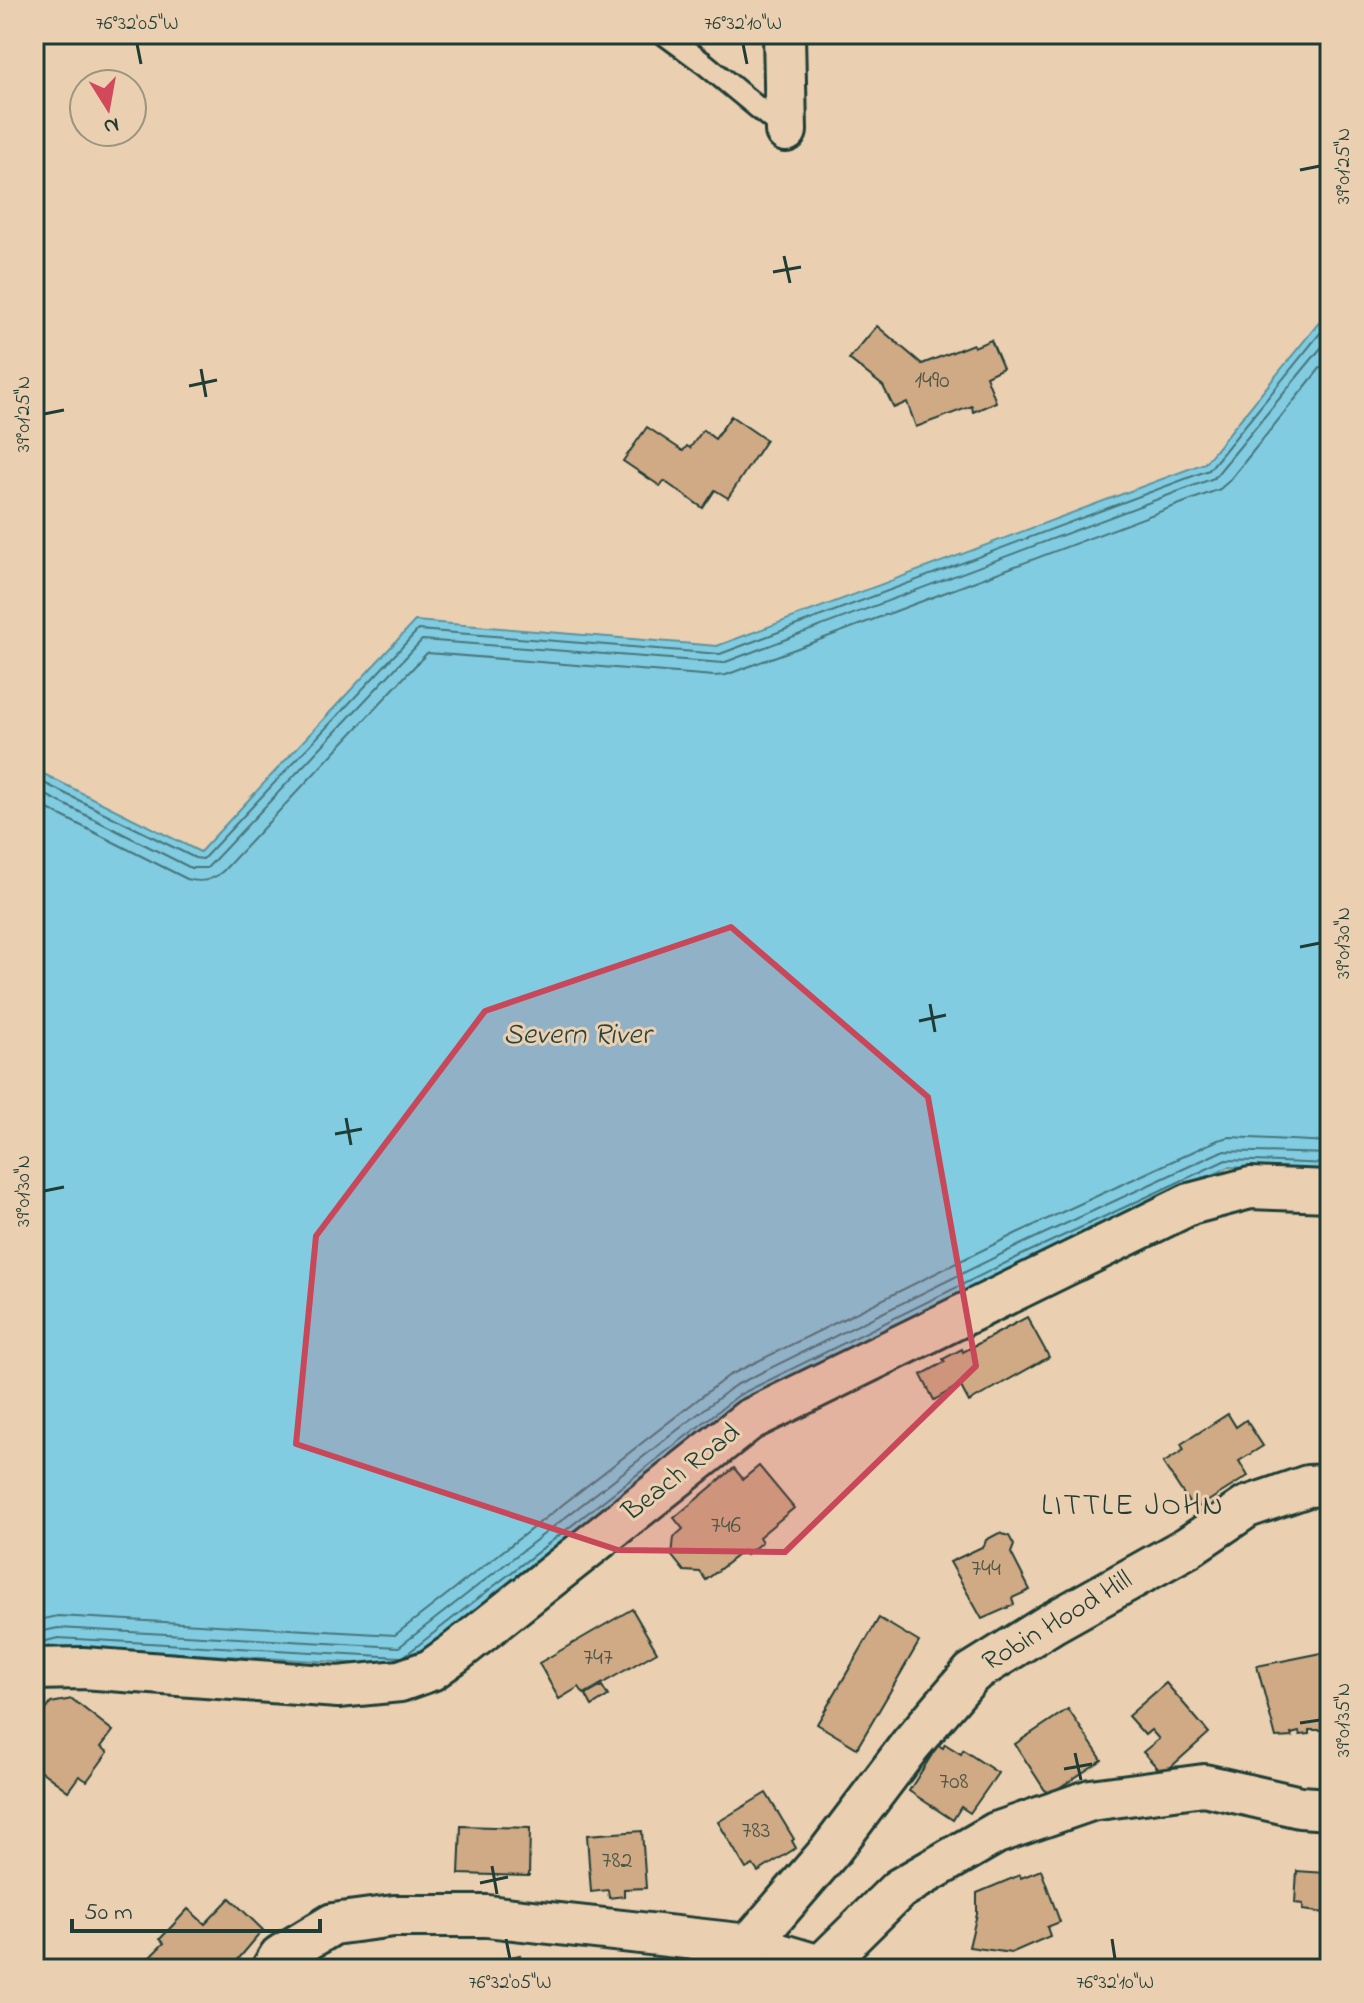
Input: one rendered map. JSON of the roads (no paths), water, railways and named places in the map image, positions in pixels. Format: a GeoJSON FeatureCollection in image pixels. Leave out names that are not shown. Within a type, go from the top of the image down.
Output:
{"type":"FeatureCollection","features":[{"type":"Feature","properties":{"kind":"street"},"geometry":{"type":"LineString","coordinates":[[784,34],[786,131]]}},
{"type":"Feature","properties":{"kind":"street","name":"Beach Road"},"geometry":{"type":"LineString","coordinates":[[34,1669],[83,1668],[338,1687],[400,1681],[431,1670],[749,1420],[1190,1204],[1250,1188],[1330,1191]]}},
{"type":"Feature","properties":{"kind":"street","name":"Robin Hood Hill"},"geometry":{"type":"LineString","coordinates":[[749,1945],[830,1851],[911,1744],[972,1673],[1052,1623],[1188,1547],[1247,1507],[1308,1486],[1330,1485]]}},
{"type":"Feature","properties":{"kind":"street"},"geometry":{"type":"LineString","coordinates":[[272,1969],[280,1956],[333,1924],[394,1916],[487,1916],[749,1945],[823,1968],[899,1889],[996,1833],[1091,1800],[1204,1785],[1300,1807],[1330,1809]]}},
{"type":"Feature","properties":{"kind":"lane"},"geometry":{"type":"LineString","coordinates":[[664,34],[786,131]]}},
{"type":"Feature","properties":{"kind":"water","name":"Severn River"},"geometry":{"type":"Polygon","coordinates":[[[1330,309],[1330,1172],[1229,1167],[1030,1260],[743,1402],[404,1666],[58,1646],[34,1652],[34,769],[200,852],[415,621],[717,646],[1205,463],[1330,309]]]}},
{"type":"Feature","properties":{"kind":"district","name":"LITTLE JOHN"},"geometry":{"type":"Point","coordinates":[1133,1507]}}]}
